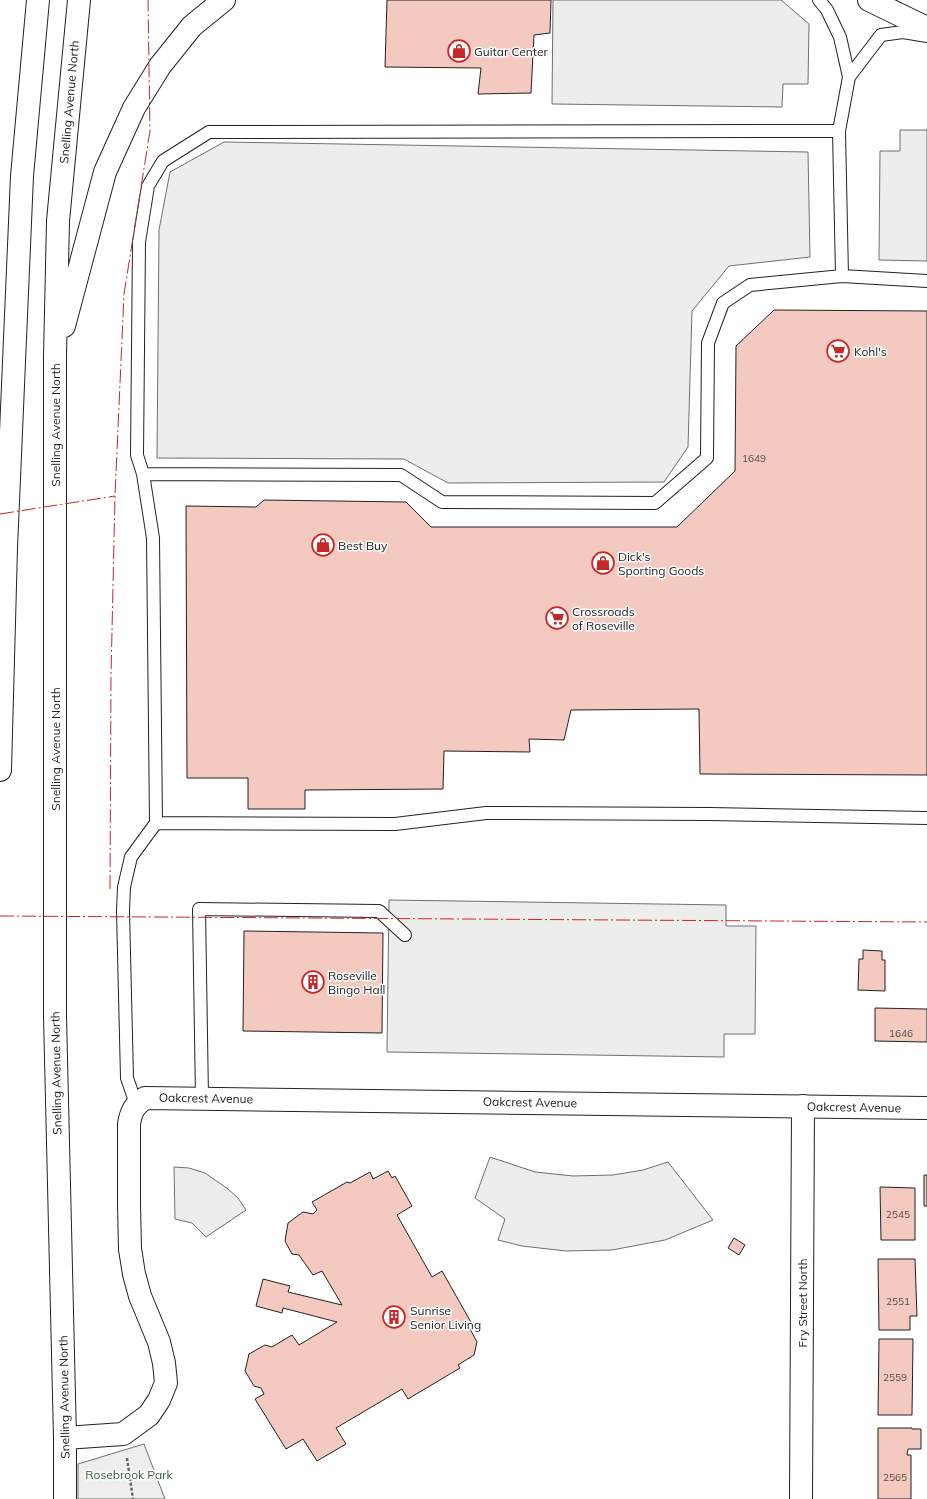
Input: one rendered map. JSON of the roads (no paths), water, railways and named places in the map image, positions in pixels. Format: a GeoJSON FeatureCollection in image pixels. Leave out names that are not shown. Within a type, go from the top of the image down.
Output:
{"type":"FeatureCollection","features":[{"type":"Feature","properties":{"kind":"main road"},"geometry":{"type":"LineString","coordinates":[[0,770],[6,548],[22,176],[38,0]]}},
{"type":"Feature","properties":{"kind":"main road","name":"Snelling Avenue North"},"geometry":{"type":"LineString","coordinates":[[65,1499],[66,1438],[55,1016],[56,356],[58,221],[79,0]]}},
{"type":"Feature","properties":{"kind":"main road"},"geometry":{"type":"LineString","coordinates":[[56,356],[105,172],[134,108],[160,66],[192,26],[224,0]]}},
{"type":"Feature","properties":{"kind":"main road"},"geometry":{"type":"LineString","coordinates":[[869,0],[927,28]]}},
{"type":"Feature","properties":{"kind":"main road"},"geometry":{"type":"LineString","coordinates":[[0,450],[6,548]]}},
{"type":"Feature","properties":{"kind":"main road","name":"Oakcrest Avenue"},"geometry":{"type":"LineString","coordinates":[[136,1104],[145,1098],[202,1098],[927,1108]]}},
{"type":"Feature","properties":{"kind":"main road"},"geometry":{"type":"LineString","coordinates":[[66,1438],[123,1434],[149,1415],[159,1400],[166,1384],[159,1342],[140,1296],[134,1274],[130,1249],[129,1124],[130,1114],[136,1104]]}},
{"type":"Feature","properties":{"kind":"main road","name":"Fry Street North"},"geometry":{"type":"LineString","coordinates":[[801,1499],[803,1106]]}},
{"type":"Feature","properties":{"kind":"lane"},"geometry":{"type":"LineString","coordinates":[[818,0],[827,10],[840,37],[849,77],[839,131],[842,276]]}},
{"type":"Feature","properties":{"kind":"lane"},"geometry":{"type":"LineString","coordinates":[[849,77],[880,35],[903,32],[927,36]]}},
{"type":"Feature","properties":{"kind":"lane"},"geometry":{"type":"LineString","coordinates":[[136,1104],[127,1078],[123,911],[124,887],[131,857],[156,823],[153,538],[143,474],[137,454],[139,242],[148,186],[163,161],[209,132],[839,131]]}},
{"type":"Feature","properties":{"kind":"lane"},"geometry":{"type":"LineString","coordinates":[[143,474],[402,475],[442,502],[655,504],[707,458],[708,343],[723,304],[750,285],[842,276],[927,281]]}},
{"type":"Feature","properties":{"kind":"lane"},"geometry":{"type":"LineString","coordinates":[[156,823],[395,824],[486,813],[702,814],[927,818]]}},
{"type":"Feature","properties":{"kind":"lane"},"geometry":{"type":"LineString","coordinates":[[202,1098],[199,909],[379,911],[405,935]]}},
{"type":"Feature","properties":{"kind":"place","name":"Guitar Center"},"geometry":{"type":"Point","coordinates":[459,51]}},
{"type":"Feature","properties":{"kind":"place","name":"Kohl's"},"geometry":{"type":"Point","coordinates":[838,351]}},
{"type":"Feature","properties":{"kind":"place","name":"Best Buy"},"geometry":{"type":"Point","coordinates":[323,545]}},
{"type":"Feature","properties":{"kind":"place","name":"Dick's Sporting Goods"},"geometry":{"type":"Point","coordinates":[603,563]}},
{"type":"Feature","properties":{"kind":"place","name":"Crossroads of Roseville"},"geometry":{"type":"Point","coordinates":[557,618]}},
{"type":"Feature","properties":{"kind":"place","name":"Roseville Bingo Hall"},"geometry":{"type":"Point","coordinates":[313,982]}},
{"type":"Feature","properties":{"kind":"place","name":"Sunrise Senior Living"},"geometry":{"type":"Point","coordinates":[394,1317]}},
{"type":"Feature","properties":{"kind":"park label","name":"Rosebrook Park"},"geometry":{"type":"Point","coordinates":[129,1474]}}]}
